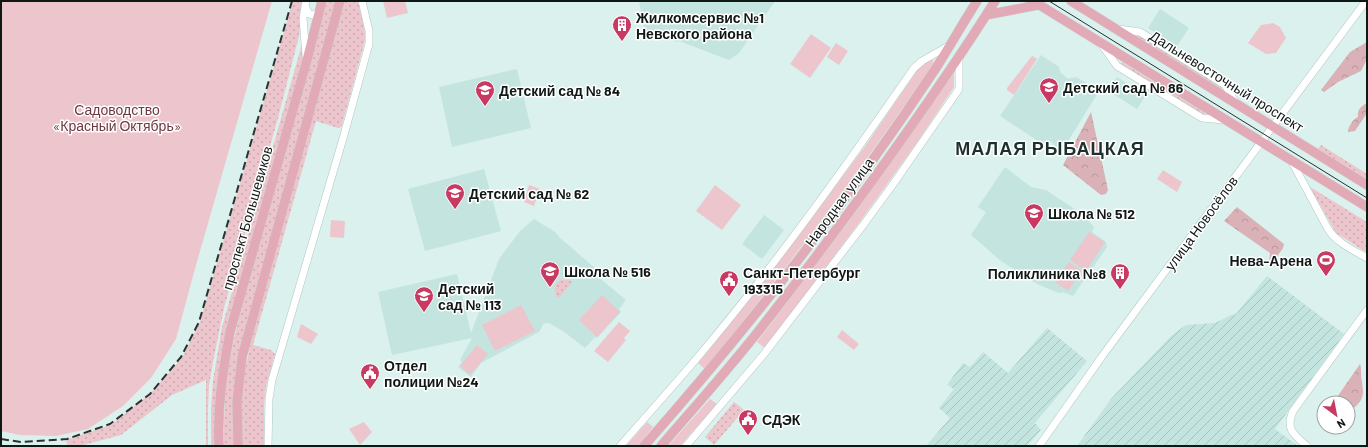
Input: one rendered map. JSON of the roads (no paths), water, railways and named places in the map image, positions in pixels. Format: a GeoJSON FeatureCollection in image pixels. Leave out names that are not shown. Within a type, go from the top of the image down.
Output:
{"type":"FeatureCollection","features":[{"type":"Feature","properties":{"kind":"main road","name":"проспект Большевиков"},"geometry":{"type":"LineString","coordinates":[[219,446],[218,411],[222,372],[230,332],[307,60],[322,1]]}},
{"type":"Feature","properties":{"kind":"main road"},"geometry":{"type":"LineString","coordinates":[[238,446],[237,402],[242,357],[340,1]]}},
{"type":"Feature","properties":{"kind":"main road","name":"Народная улица"},"geometry":{"type":"LineString","coordinates":[[661,446],[752,339],[825,245],[911,127],[994,1]]}},
{"type":"Feature","properties":{"kind":"main road","name":"Дальневосточный проспект"},"geometry":{"type":"LineString","coordinates":[[1071,1],[1367,185]]}},
{"type":"Feature","properties":{"kind":"main road","name":"Народная улица"},"geometry":{"type":"LineString","coordinates":[[644,446],[707,375],[829,219],[901,119],[950,45],[974,3]]}},
{"type":"Feature","properties":{"kind":"main road"},"geometry":{"type":"LineString","coordinates":[[986,15],[1035,3],[1367,207]]}},
{"type":"Feature","properties":{"kind":"street"},"geometry":{"type":"LineString","coordinates":[[268,446],[268,398],[272,380],[369,44],[369,31],[362,1]]}},
{"type":"Feature","properties":{"kind":"street","name":"улица Новосёлов"},"geometry":{"type":"LineString","coordinates":[[1039,446],[1103,355],[1366,1]]}},
{"type":"Feature","properties":{"kind":"street"},"geometry":{"type":"LineString","coordinates":[[306,3],[309,14],[312,15],[319,13]]}},
{"type":"Feature","properties":{"kind":"street"},"geometry":{"type":"LineString","coordinates":[[306,3],[303,18],[307,60]]}},
{"type":"Feature","properties":{"kind":"street"},"geometry":{"type":"LineString","coordinates":[[620,446],[693,363],[768,269],[862,142],[914,68],[922,61],[950,45]]}},
{"type":"Feature","properties":{"kind":"street"},"geometry":{"type":"LineString","coordinates":[[686,446],[764,354],[851,242],[894,183],[959,88],[958,57]]}},
{"type":"Feature","properties":{"kind":"street"},"geometry":{"type":"LineString","coordinates":[[1291,160],[1332,236],[1367,258]]}},
{"type":"Feature","properties":{"kind":"street"},"geometry":{"type":"LineString","coordinates":[[1308,446],[1297,438],[1292,432],[1290,419],[1294,411],[1367,310]]}},
{"type":"Feature","properties":{"kind":"tram line"},"geometry":{"type":"LineString","coordinates":[[1049,1],[1367,198]]}},
{"type":"Feature","properties":{"kind":"railway"},"geometry":{"type":"LineString","coordinates":[[1,439],[21,442],[67,439],[110,424],[150,394],[181,357],[199,322],[292,1]]}},
{"type":"Feature","properties":{"kind":"place","name":"Жилкомсервис №1 Невского района"},"geometry":{"type":"Point","coordinates":[622,42]}},
{"type":"Feature","properties":{"kind":"place","name":"Детский сад № 86"},"geometry":{"type":"Point","coordinates":[1049,104]}},
{"type":"Feature","properties":{"kind":"place","name":"Детский сад № 84"},"geometry":{"type":"Point","coordinates":[485,107]}},
{"type":"Feature","properties":{"kind":"place","name":"Детский сад № 62"},"geometry":{"type":"Point","coordinates":[455,210]}},
{"type":"Feature","properties":{"kind":"place","name":"Школа № 512"},"geometry":{"type":"Point","coordinates":[1034,230]}},
{"type":"Feature","properties":{"kind":"place","name":"Нева-Арена"},"geometry":{"type":"Point","coordinates":[1326,277]}},
{"type":"Feature","properties":{"kind":"place","name":"Школа № 516"},"geometry":{"type":"Point","coordinates":[550,288]}},
{"type":"Feature","properties":{"kind":"place","name":"Поликлиника №8"},"geometry":{"type":"Point","coordinates":[1120,290]}},
{"type":"Feature","properties":{"kind":"place","name":"Санкт-Петербург 193315"},"geometry":{"type":"Point","coordinates":[729,297]}},
{"type":"Feature","properties":{"kind":"place","name":"Детский сад № 113"},"geometry":{"type":"Point","coordinates":[424,313]}},
{"type":"Feature","properties":{"kind":"place","name":"Отдел полиции №24"},"geometry":{"type":"Point","coordinates":[370,390]}},
{"type":"Feature","properties":{"kind":"place","name":"СДЭК"},"geometry":{"type":"Point","coordinates":[748,436]}},
{"type":"Feature","properties":{"kind":"district","name":"МАЛАЯ РЫБАЦКАЯ"},"geometry":{"type":"Point","coordinates":[1050,148]}},
{"type":"Feature","properties":{"kind":"park label","name":"Садоводство «Красный Октябрь»"},"geometry":{"type":"Point","coordinates":[117,118]}}]}
